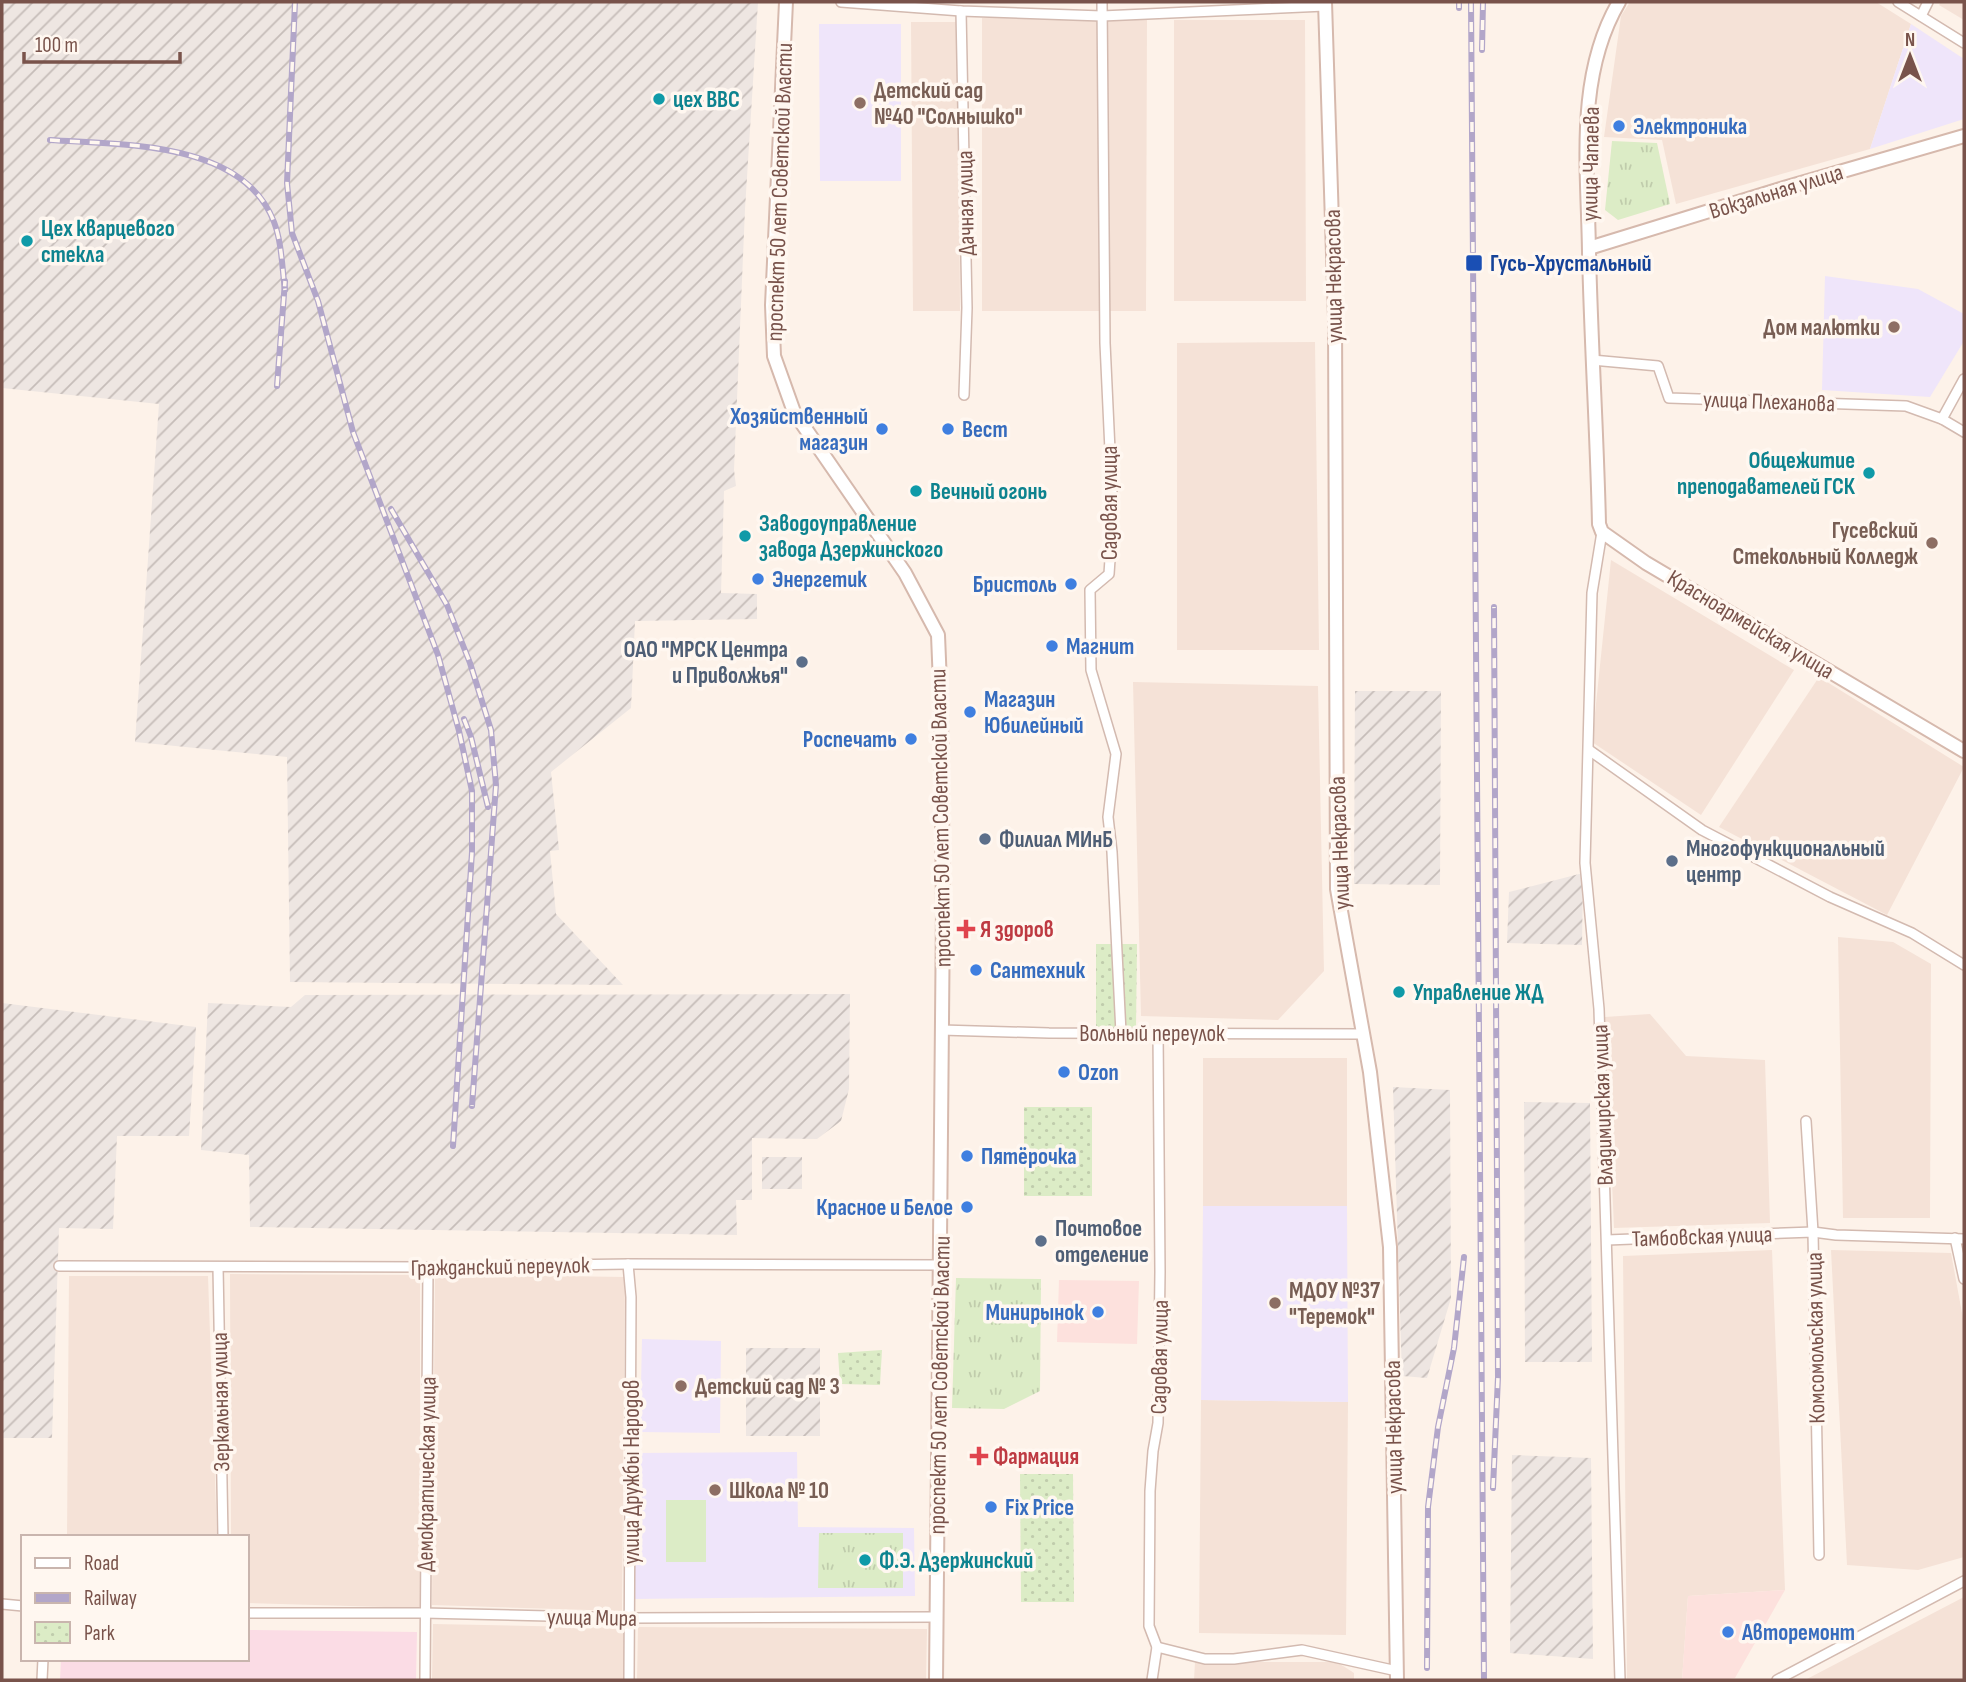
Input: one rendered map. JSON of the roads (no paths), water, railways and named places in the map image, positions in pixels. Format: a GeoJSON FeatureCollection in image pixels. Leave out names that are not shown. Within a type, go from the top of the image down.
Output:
{"type":"FeatureCollection","features":[{"type":"Feature","properties":{"kind":"street","name":"проспект 50 лет Советской Власти"},"geometry":{"type":"LineString","coordinates":[[786,2],[772,306],[774,356],[794,412],[905,573],[938,635],[943,884],[936,1680]]}},
{"type":"Feature","properties":{"kind":"street"},"geometry":{"type":"LineString","coordinates":[[841,2],[961,11],[1102,16],[1325,4]]}},
{"type":"Feature","properties":{"kind":"street","name":"Садовая улица"},"geometry":{"type":"LineString","coordinates":[[1102,2],[1105,343],[1113,515],[1109,574],[1090,590],[1091,670],[1116,754],[1108,817],[1121,1033]]}},
{"type":"Feature","properties":{"kind":"street","name":"улица Чапаева"},"geometry":{"type":"LineString","coordinates":[[1589,248],[1586,124],[1600,44],[1619,2]]}},
{"type":"Feature","properties":{"kind":"street"},"geometry":{"type":"LineString","coordinates":[[1899,2],[1964,43]]}},
{"type":"Feature","properties":{"kind":"street"},"geometry":{"type":"LineString","coordinates":[[1920,16],[1928,2]]}},
{"type":"Feature","properties":{"kind":"street","name":"улица Некрасова"},"geometry":{"type":"LineString","coordinates":[[1325,4],[1335,317],[1338,889],[1370,1072],[1390,1247],[1397,1676]]}},
{"type":"Feature","properties":{"kind":"street","name":"Дачная улица"},"geometry":{"type":"LineString","coordinates":[[961,11],[967,308],[964,395]]}},
{"type":"Feature","properties":{"kind":"street","name":"Вокзальная улица"},"geometry":{"type":"LineString","coordinates":[[1589,248],[1964,136]]}},
{"type":"Feature","properties":{"kind":"street"},"geometry":{"type":"LineString","coordinates":[[1589,248],[1599,524],[1602,532]]}},
{"type":"Feature","properties":{"kind":"street","name":"улица Плеханова"},"geometry":{"type":"LineString","coordinates":[[1592,360],[1658,366],[1669,398],[1906,406],[1942,419],[1964,432]]}},
{"type":"Feature","properties":{"kind":"street"},"geometry":{"type":"LineString","coordinates":[[1942,419],[1964,379]]}},
{"type":"Feature","properties":{"kind":"street","name":"Владимирская улица"},"geometry":{"type":"LineString","coordinates":[[1602,532],[1592,593],[1585,863],[1599,1009],[1620,1680]]}},
{"type":"Feature","properties":{"kind":"street","name":"Красноармейская улица"},"geometry":{"type":"LineString","coordinates":[[1602,532],[1646,562],[1964,751]]}},
{"type":"Feature","properties":{"kind":"street"},"geometry":{"type":"LineString","coordinates":[[1589,750],[1702,830],[1830,897],[1912,933],[1964,965]]}},
{"type":"Feature","properties":{"kind":"street","name":"Вольный переулок"},"geometry":{"type":"LineString","coordinates":[[941,1030],[1362,1034]]}},
{"type":"Feature","properties":{"kind":"street","name":"Садовая улица"},"geometry":{"type":"LineString","coordinates":[[1152,1680],[1157,1647],[1149,1626],[1150,1490],[1158,1423],[1158,1032]]}},
{"type":"Feature","properties":{"kind":"street","name":"Комсомольская улица"},"geometry":{"type":"LineString","coordinates":[[1807,1122],[1819,1555]]}},
{"type":"Feature","properties":{"kind":"street","name":"Тамбовская улица"},"geometry":{"type":"LineString","coordinates":[[1606,1240],[1812,1232],[1960,1238]]}},
{"type":"Feature","properties":{"kind":"street"},"geometry":{"type":"LineString","coordinates":[[1960,1238],[1964,1279]]}},
{"type":"Feature","properties":{"kind":"street","name":"улица Дружбы Народов"},"geometry":{"type":"LineString","coordinates":[[628,1264],[631,1297],[629,1680]]}},
{"type":"Feature","properties":{"kind":"street","name":"Гражданский переулок"},"geometry":{"type":"LineString","coordinates":[[59,1266],[941,1265]]}},
{"type":"Feature","properties":{"kind":"street","name":"Зеркальная улица"},"geometry":{"type":"LineString","coordinates":[[218,1267],[223,1535]]}},
{"type":"Feature","properties":{"kind":"street","name":"Демократическая улица"},"geometry":{"type":"LineString","coordinates":[[425,1680],[428,1267]]}},
{"type":"Feature","properties":{"kind":"street"},"geometry":{"type":"LineString","coordinates":[[1777,1680],[1964,1581]]}},
{"type":"Feature","properties":{"kind":"street"},"geometry":{"type":"LineString","coordinates":[[2,1604],[21,1606]]}},
{"type":"Feature","properties":{"kind":"street","name":"улица Мира"},"geometry":{"type":"LineString","coordinates":[[248,1614],[630,1618],[937,1617]]}},
{"type":"Feature","properties":{"kind":"street"},"geometry":{"type":"LineString","coordinates":[[1157,1647],[1205,1659],[1234,1659],[1302,1650],[1397,1676]]}},
{"type":"Feature","properties":{"kind":"street"},"geometry":{"type":"LineString","coordinates":[[42,1680],[43,1661]]}},
{"type":"Feature","properties":{"kind":"railway"},"geometry":{"type":"LineString","coordinates":[[295,2],[287,183],[292,233],[318,301],[353,432],[438,655],[472,791],[472,852],[453,1146]]}},
{"type":"Feature","properties":{"kind":"railway"},"geometry":{"type":"LineString","coordinates":[[1459,2],[1459,8]]}},
{"type":"Feature","properties":{"kind":"railway"},"geometry":{"type":"LineString","coordinates":[[1471,2],[1484,1680]]}},
{"type":"Feature","properties":{"kind":"railway"},"geometry":{"type":"LineString","coordinates":[[1482,50],[1483,2]]}},
{"type":"Feature","properties":{"kind":"railway"},"geometry":{"type":"LineString","coordinates":[[50,140],[110,143],[177,152],[208,161],[236,175],[258,195],[274,222],[285,290]]}},
{"type":"Feature","properties":{"kind":"railway"},"geometry":{"type":"LineString","coordinates":[[277,386],[285,281]]}},
{"type":"Feature","properties":{"kind":"railway"},"geometry":{"type":"LineString","coordinates":[[391,509],[447,605],[470,663],[491,730],[496,785],[472,1106]]}},
{"type":"Feature","properties":{"kind":"railway"},"geometry":{"type":"LineString","coordinates":[[1493,1488],[1498,1377],[1494,607]]}},
{"type":"Feature","properties":{"kind":"railway"},"geometry":{"type":"LineString","coordinates":[[464,719],[488,807]]}},
{"type":"Feature","properties":{"kind":"railway"},"geometry":{"type":"LineString","coordinates":[[1427,1668],[1428,1507],[1438,1427],[1454,1348],[1464,1257]]}},
{"type":"Feature","properties":{"kind":"place","name":"цех ВВС"},"geometry":{"type":"Point","coordinates":[659,99]}},
{"type":"Feature","properties":{"kind":"place","name":"Детский сад №40 \"Солнышко\""},"geometry":{"type":"Point","coordinates":[860,103]}},
{"type":"Feature","properties":{"kind":"place","name":"Электроника"},"geometry":{"type":"Point","coordinates":[1619,126]}},
{"type":"Feature","properties":{"kind":"place","name":"Цех кварцевого стекла"},"geometry":{"type":"Point","coordinates":[27,241]}},
{"type":"Feature","properties":{"kind":"place","name":"Гусь-Хрустальный"},"geometry":{"type":"Point","coordinates":[1474,263]}},
{"type":"Feature","properties":{"kind":"place","name":"Дом малютки"},"geometry":{"type":"Point","coordinates":[1894,327]}},
{"type":"Feature","properties":{"kind":"place","name":"Хозяйственный магазин"},"geometry":{"type":"Point","coordinates":[882,429]}},
{"type":"Feature","properties":{"kind":"place","name":"Вест"},"geometry":{"type":"Point","coordinates":[948,429]}},
{"type":"Feature","properties":{"kind":"place","name":"Общежитие преподавателей ГСК"},"geometry":{"type":"Point","coordinates":[1869,473]}},
{"type":"Feature","properties":{"kind":"place","name":"Вечный огонь"},"geometry":{"type":"Point","coordinates":[916,491]}},
{"type":"Feature","properties":{"kind":"place","name":"Заводоуправление завода Дзержинского"},"geometry":{"type":"Point","coordinates":[745,536]}},
{"type":"Feature","properties":{"kind":"place","name":"Гусевский Стекольный Колледж"},"geometry":{"type":"Point","coordinates":[1932,543]}},
{"type":"Feature","properties":{"kind":"place","name":"Энергетик"},"geometry":{"type":"Point","coordinates":[758,579]}},
{"type":"Feature","properties":{"kind":"place","name":"Бристоль"},"geometry":{"type":"Point","coordinates":[1071,584]}},
{"type":"Feature","properties":{"kind":"place","name":"Магнит"},"geometry":{"type":"Point","coordinates":[1052,646]}},
{"type":"Feature","properties":{"kind":"place","name":"ОАО \"МРСК Центра и Приволжья\""},"geometry":{"type":"Point","coordinates":[802,662]}},
{"type":"Feature","properties":{"kind":"place","name":"Магазин Юбилейный"},"geometry":{"type":"Point","coordinates":[970,712]}},
{"type":"Feature","properties":{"kind":"place","name":"Роспечать"},"geometry":{"type":"Point","coordinates":[911,739]}},
{"type":"Feature","properties":{"kind":"place","name":"Филиал МИнБ"},"geometry":{"type":"Point","coordinates":[985,839]}},
{"type":"Feature","properties":{"kind":"place","name":"Многофункциональный центр"},"geometry":{"type":"Point","coordinates":[1672,861]}},
{"type":"Feature","properties":{"kind":"place","name":"Я здоров"},"geometry":{"type":"Point","coordinates":[966,929]}},
{"type":"Feature","properties":{"kind":"place","name":"Сантехник"},"geometry":{"type":"Point","coordinates":[976,970]}},
{"type":"Feature","properties":{"kind":"place","name":"Управление ЖД"},"geometry":{"type":"Point","coordinates":[1399,992]}},
{"type":"Feature","properties":{"kind":"place","name":"Ozon"},"geometry":{"type":"Point","coordinates":[1064,1072]}},
{"type":"Feature","properties":{"kind":"place","name":"Пятёрочка"},"geometry":{"type":"Point","coordinates":[967,1156]}},
{"type":"Feature","properties":{"kind":"place","name":"Красное и Белое"},"geometry":{"type":"Point","coordinates":[967,1207]}},
{"type":"Feature","properties":{"kind":"place","name":"Почтовое отделение"},"geometry":{"type":"Point","coordinates":[1041,1241]}},
{"type":"Feature","properties":{"kind":"place","name":"МДОУ №37 \"Теремок\""},"geometry":{"type":"Point","coordinates":[1275,1303]}},
{"type":"Feature","properties":{"kind":"place","name":"Минирынок"},"geometry":{"type":"Point","coordinates":[1098,1312]}},
{"type":"Feature","properties":{"kind":"place","name":"Детский сад № 3"},"geometry":{"type":"Point","coordinates":[681,1386]}},
{"type":"Feature","properties":{"kind":"place","name":"Фармация"},"geometry":{"type":"Point","coordinates":[979,1456]}},
{"type":"Feature","properties":{"kind":"place","name":"Школа № 10"},"geometry":{"type":"Point","coordinates":[715,1490]}},
{"type":"Feature","properties":{"kind":"place","name":"Fix Price"},"geometry":{"type":"Point","coordinates":[991,1507]}},
{"type":"Feature","properties":{"kind":"place","name":"Ф.Э. Дзержинский"},"geometry":{"type":"Point","coordinates":[865,1560]}},
{"type":"Feature","properties":{"kind":"place","name":"Авторемонт"},"geometry":{"type":"Point","coordinates":[1728,1632]}}]}
